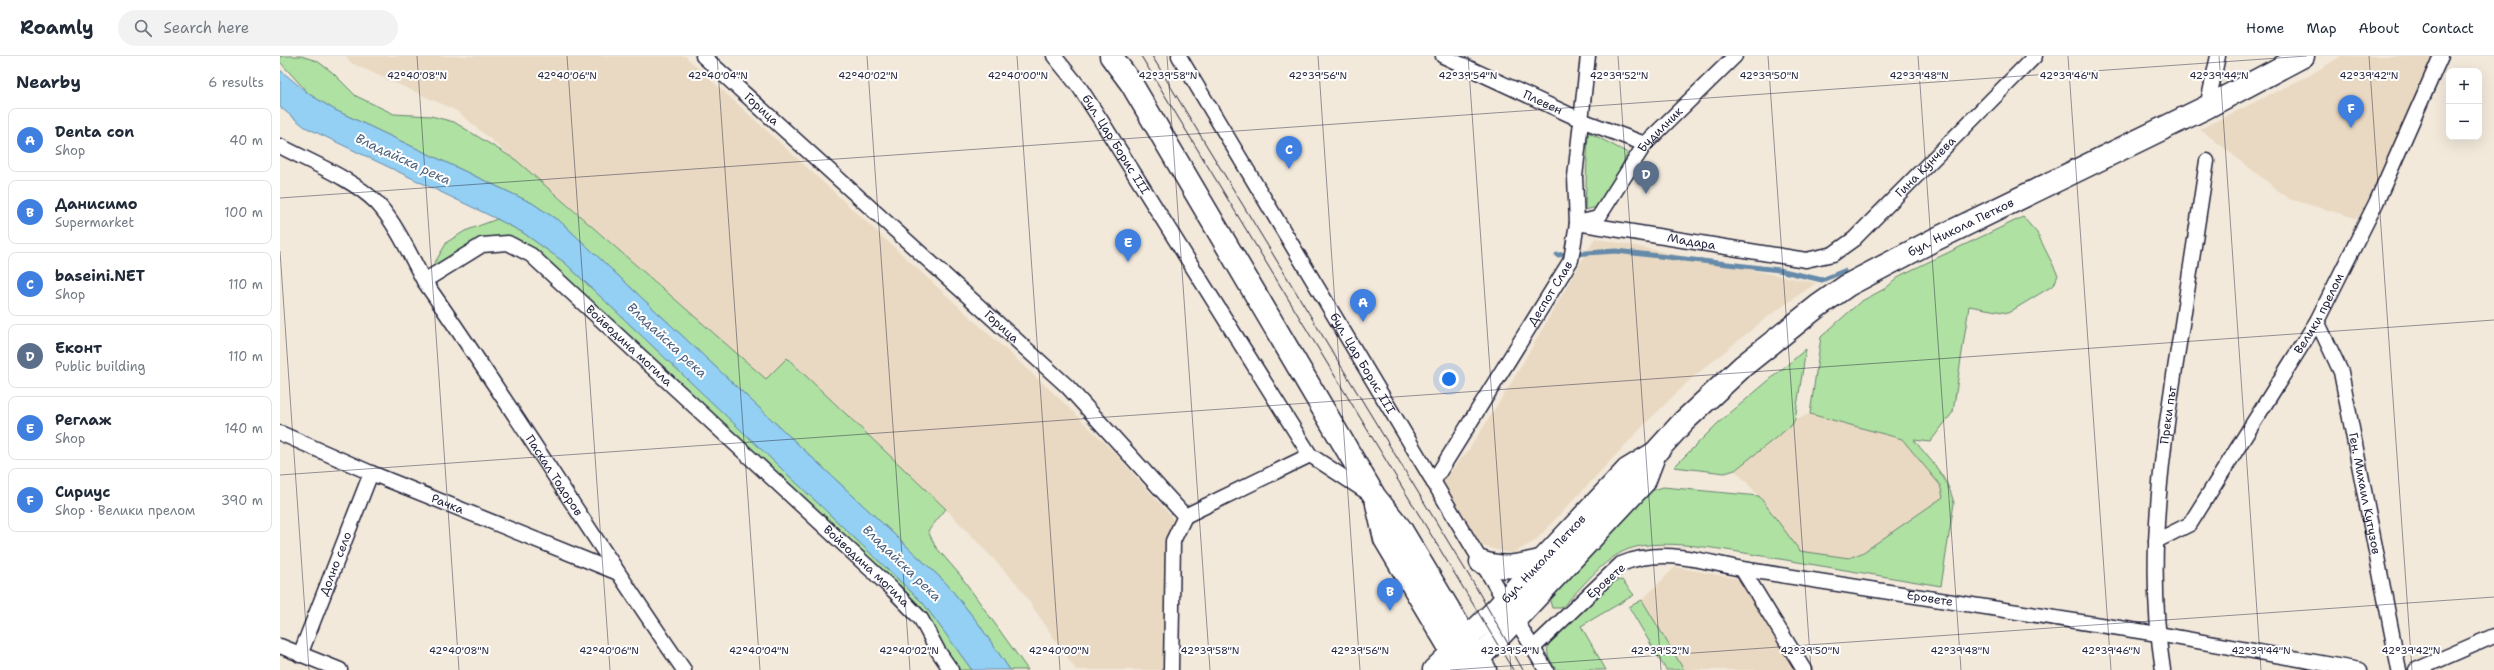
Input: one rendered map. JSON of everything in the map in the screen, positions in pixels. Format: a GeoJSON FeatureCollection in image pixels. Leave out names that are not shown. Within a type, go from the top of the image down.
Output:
{"type":"FeatureCollection","features":[{"type":"Feature","properties":{"kind":"main road"},"geometry":{"type":"LineString","coordinates":[[1111,56],[1131,83],[1375,497],[1386,539],[1469,660]]}},
{"type":"Feature","properties":{"kind":"main road","name":"бул. Никола Петков"},"geometry":{"type":"LineString","coordinates":[[1469,660],[1505,600],[1627,470],[1655,453],[1684,421],[1743,366],[1848,285],[1932,241],[2207,107],[2303,56]]}},
{"type":"Feature","properties":{"kind":"main road","name":"бул. Никола Петков"},"geometry":{"type":"LineString","coordinates":[[1434,670],[1469,660],[1516,619],[1644,482],[1655,453]]}},
{"type":"Feature","properties":{"kind":"main road"},"geometry":{"type":"LineString","coordinates":[[1481,562],[1494,567],[1506,568],[1540,561]]}},
{"type":"Feature","properties":{"kind":"street","name":"Горица"},"geometry":{"type":"LineString","coordinates":[[703,56],[1067,386],[1186,516]]}},
{"type":"Feature","properties":{"kind":"street","name":"бул. Цар Борис III"},"geometry":{"type":"LineString","coordinates":[[1054,56],[1080,88],[1310,455],[1375,497]]}},
{"type":"Feature","properties":{"kind":"street","name":"бул. Цар Борис III"},"geometry":{"type":"LineString","coordinates":[[1179,56],[1546,670]]}},
{"type":"Feature","properties":{"kind":"street","name":"Плевен"},"geometry":{"type":"LineString","coordinates":[[1443,56],[1581,120],[1645,144]]}},
{"type":"Feature","properties":{"kind":"street","name":"Деспот Слав"},"geometry":{"type":"LineString","coordinates":[[1433,482],[1571,260],[1578,223],[1575,177],[1588,56]]}},
{"type":"Feature","properties":{"kind":"street","name":"Будилник"},"geometry":{"type":"LineString","coordinates":[[1578,223],[1598,218],[1645,144],[1735,56]]}},
{"type":"Feature","properties":{"kind":"street","name":"Гина Кунчева"},"geometry":{"type":"LineString","coordinates":[[1806,260],[1834,254],[1854,239],[2035,56]]}},
{"type":"Feature","properties":{"kind":"street"},"geometry":{"type":"LineString","coordinates":[[2207,107],[2218,56]]}},
{"type":"Feature","properties":{"kind":"street","name":"Велики прелом"},"geometry":{"type":"LineString","coordinates":[[2156,541],[2190,524],[2317,321],[2376,203],[2441,56]]}},
{"type":"Feature","properties":{"kind":"street"},"geometry":{"type":"LineString","coordinates":[[280,146],[354,186],[376,203],[391,221],[424,281]]}},
{"type":"Feature","properties":{"kind":"street","name":"Преки път"},"geometry":{"type":"LineString","coordinates":[[2163,670],[2158,634],[2156,541],[2160,471],[2207,161]]}},
{"type":"Feature","properties":{"kind":"street","name":"Мадара"},"geometry":{"type":"LineString","coordinates":[[1578,223],[1806,260]]}},
{"type":"Feature","properties":{"kind":"street","name":"Войводина могила"},"geometry":{"type":"LineString","coordinates":[[424,281],[482,245],[508,243],[532,255],[893,590],[920,619],[951,670]]}},
{"type":"Feature","properties":{"kind":"street","name":"Паскал Тодоров"},"geometry":{"type":"LineString","coordinates":[[424,281],[477,357],[616,572],[684,670]]}},
{"type":"Feature","properties":{"kind":"street","name":"Ген. Михаил Кутузов"},"geometry":{"type":"LineString","coordinates":[[2317,321],[2341,372],[2398,670]]}},
{"type":"Feature","properties":{"kind":"street","name":"Рачка"},"geometry":{"type":"LineString","coordinates":[[280,432],[371,473],[616,572]]}},
{"type":"Feature","properties":{"kind":"street"},"geometry":{"type":"LineString","coordinates":[[1171,670],[1173,541],[1186,516],[1310,455]]}},
{"type":"Feature","properties":{"kind":"street","name":"Долно село"},"geometry":{"type":"LineString","coordinates":[[300,655],[371,473]]}},
{"type":"Feature","properties":{"kind":"street","name":"Еровете"},"geometry":{"type":"LineString","coordinates":[[1533,648],[1621,564],[1636,558],[1654,555],[1679,556],[1742,569],[2158,634],[2360,670]]}},
{"type":"Feature","properties":{"kind":"street"},"geometry":{"type":"LineString","coordinates":[[1742,569],[1804,670]]}},
{"type":"Feature","properties":{"kind":"street"},"geometry":{"type":"LineString","coordinates":[[2416,670],[2494,636]]}},
{"type":"Feature","properties":{"kind":"street"},"geometry":{"type":"LineString","coordinates":[[280,646],[340,670]]}},
{"type":"Feature","properties":{"kind":"shaded area"},"geometry":{"type":"Polygon","coordinates":[[[346,56],[685,56],[1061,400],[1114,452],[1171,516],[1174,525],[1165,543],[1165,670],[1076,670],[1017,584],[946,509],[787,358],[766,379],[573,209],[457,111],[351,63],[346,56]]]}},
{"type":"Feature","properties":{"kind":"shaded area"},"geometry":{"type":"Polygon","coordinates":[[[2341,56],[2433,56],[2359,219],[2289,199],[2200,129],[2310,75],[2341,56]]]}},
{"type":"Feature","properties":{"kind":"shaded area"},"geometry":{"type":"Polygon","coordinates":[[[1595,238],[1816,283],[1766,318],[1692,378],[1647,422],[1535,541],[1512,554],[1482,546],[1441,482],[1468,451],[1510,385],[1595,238]]]}},
{"type":"Feature","properties":{"kind":"shaded area"},"geometry":{"type":"Polygon","coordinates":[[[1810,414],[1902,439],[1940,485],[1943,497],[1862,553],[1849,558],[1800,551],[1759,496],[1735,470],[1792,425],[1795,419],[1810,414]]]}},
{"type":"Feature","properties":{"kind":"shaded area"},"geometry":{"type":"Polygon","coordinates":[[[1675,567],[1741,579],[1795,670],[1684,670],[1642,600],[1675,567]]]}},
{"type":"Feature","properties":{"kind":"green space"},"geometry":{"type":"Polygon","coordinates":[[[280,56],[301,56],[317,61],[332,72],[356,96],[394,114],[431,116],[454,122],[516,160],[766,379],[787,358],[946,509],[928,531],[935,546],[960,575],[1028,670],[1010,670],[978,623],[946,583],[562,223],[532,203],[335,110],[309,94],[280,62],[280,56]]]}},
{"type":"Feature","properties":{"kind":"green space"},"geometry":{"type":"Polygon","coordinates":[[[1588,132],[1628,153],[1601,206],[1585,210],[1588,132]]]}},
{"type":"Feature","properties":{"kind":"green space"},"geometry":{"type":"Polygon","coordinates":[[[2023,217],[2037,233],[2058,275],[2054,285],[2008,313],[1969,306],[1953,412],[1930,442],[1914,440],[1943,477],[1954,503],[1941,586],[1725,550],[1682,545],[1644,545],[1619,553],[1610,559],[1561,608],[1552,608],[1550,601],[1584,559],[1651,491],[1663,487],[1759,496],[1800,551],[1849,558],[1862,553],[1943,497],[1940,485],[1902,439],[1810,414],[1821,337],[1860,302],[1886,288],[1901,275],[2023,217]]]}},
{"type":"Feature","properties":{"kind":"green space"},"geometry":{"type":"Polygon","coordinates":[[[497,219],[522,232],[564,262],[735,424],[923,603],[972,670],[951,670],[920,619],[532,255],[482,245],[424,281],[447,242],[465,231],[497,219]]]}},
{"type":"Feature","properties":{"kind":"green space"},"geometry":{"type":"Polygon","coordinates":[[[1806,349],[1795,419],[1792,425],[1735,470],[1725,473],[1674,467],[1717,424],[1806,349]]]}},
{"type":"Feature","properties":{"kind":"green space"},"geometry":{"type":"Polygon","coordinates":[[[1622,580],[1634,595],[1581,626],[1606,670],[1556,670],[1548,653],[1548,645],[1550,641],[1612,582],[1622,580]]]}},
{"type":"Feature","properties":{"kind":"green space"},"geometry":{"type":"Polygon","coordinates":[[[1642,600],[1684,670],[1666,670],[1629,607],[1642,600]]]}},
{"type":"Feature","properties":{"kind":"water","name":"Владайска река"},"geometry":{"type":"Polygon","coordinates":[[[280,70],[309,94],[335,110],[532,203],[562,223],[946,583],[978,623],[1010,670],[972,670],[923,603],[564,262],[522,232],[305,127],[280,107],[280,70]]]}},
{"type":"Feature","properties":{"kind":"waterway"},"geometry":{"type":"LineString","coordinates":[[1557,255],[1616,251],[1779,270],[1822,280],[1844,271]]}},
{"type":"Feature","properties":{"kind":"tram line"},"geometry":{"type":"LineString","coordinates":[[1141,56],[1513,670]]}},
{"type":"Feature","properties":{"kind":"tram line"},"geometry":{"type":"LineString","coordinates":[[1152,56],[1474,584],[1523,670]]}},
{"type":"Feature","properties":{"kind":"place","name":"Сириус"},"geometry":{"type":"Point","coordinates":[2351,128]}},
{"type":"Feature","properties":{"kind":"place","name":"baseini.NET"},"geometry":{"type":"Point","coordinates":[1289,169]}},
{"type":"Feature","properties":{"kind":"place","name":"Еконт"},"geometry":{"type":"Point","coordinates":[1646,194]}},
{"type":"Feature","properties":{"kind":"place","name":"Реглаж"},"geometry":{"type":"Point","coordinates":[1128,262]}},
{"type":"Feature","properties":{"kind":"place","name":"Denta con"},"geometry":{"type":"Point","coordinates":[1363,322]}},
{"type":"Feature","properties":{"kind":"place","name":"Данисимо"},"geometry":{"type":"Point","coordinates":[1390,611]}}]}
